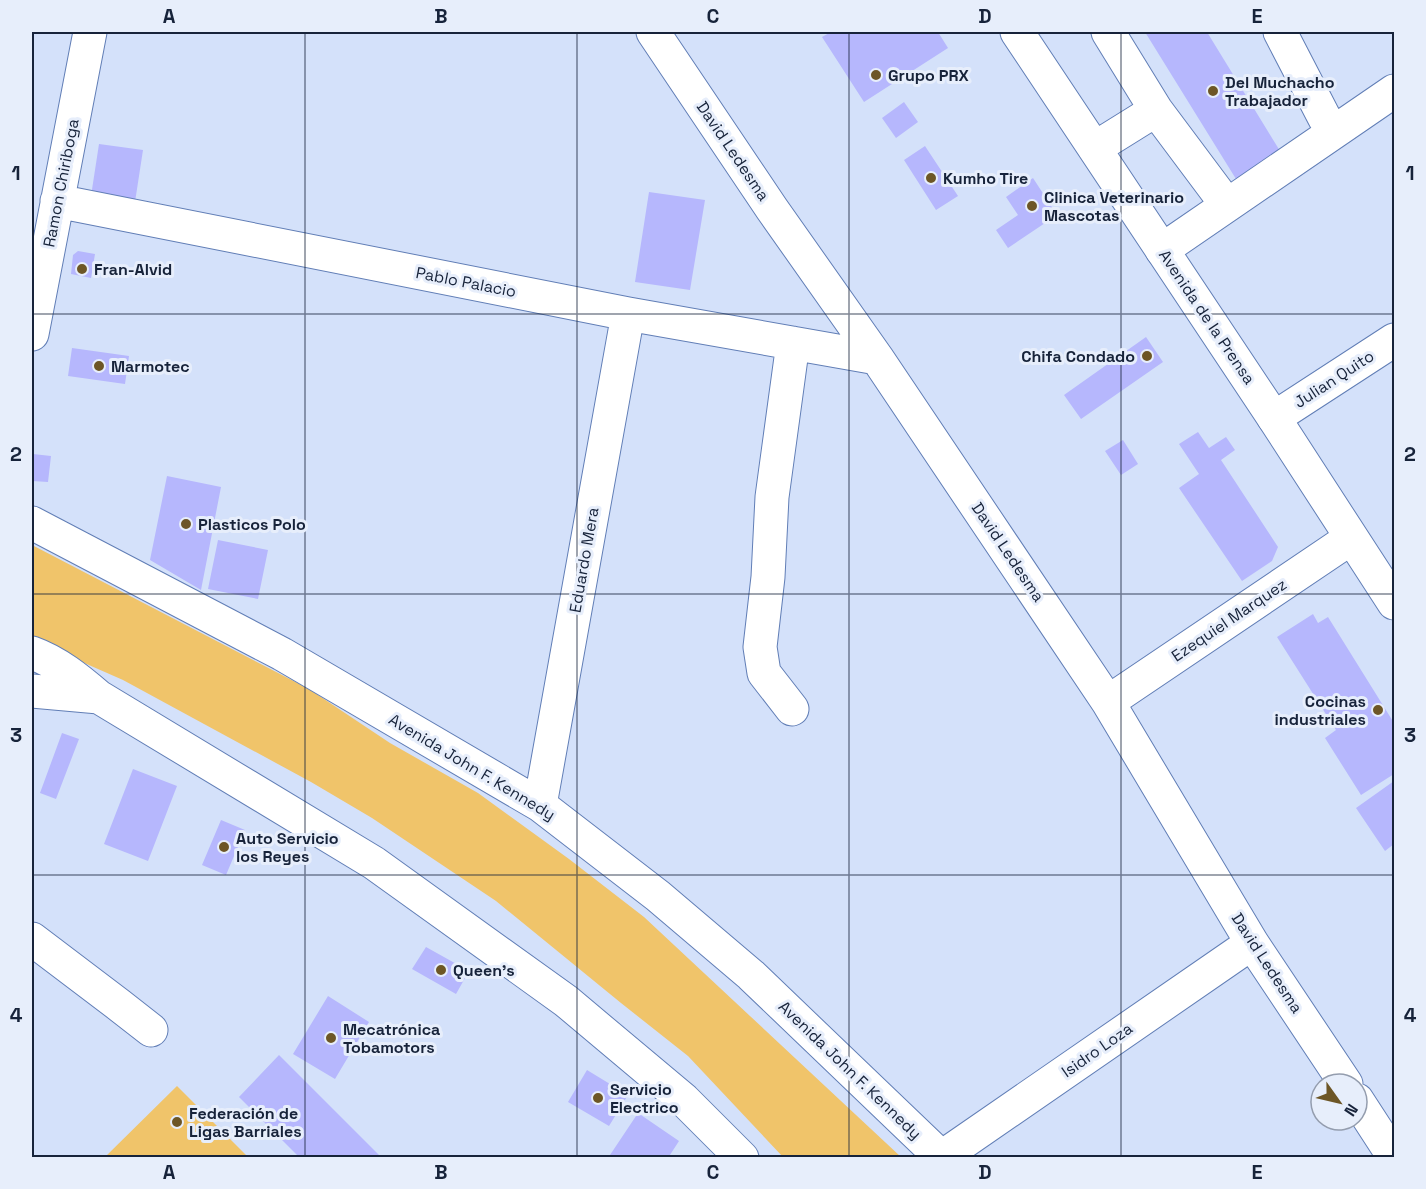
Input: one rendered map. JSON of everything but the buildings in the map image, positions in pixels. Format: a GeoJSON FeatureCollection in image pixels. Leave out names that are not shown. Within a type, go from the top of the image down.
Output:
{"type":"FeatureCollection","features":[{"type":"Feature","properties":{"kind":"street","name":"Ramon Chiriboga"},"geometry":{"type":"LineString","coordinates":[[32,334],[90,32]]}},
{"type":"Feature","properties":{"kind":"street","name":"David Ledesma"},"geometry":{"type":"LineString","coordinates":[[653,32],[772,209],[877,358],[1108,702],[1252,943],[1338,1072]]}},
{"type":"Feature","properties":{"kind":"street","name":"Avenida de la Prensa"},"geometry":{"type":"LineString","coordinates":[[1017,32],[1395,603]]}},
{"type":"Feature","properties":{"kind":"street"},"geometry":{"type":"LineString","coordinates":[[1108,32],[1156,110],[1227,205]]}},
{"type":"Feature","properties":{"kind":"street"},"geometry":{"type":"LineString","coordinates":[[1280,32],[1334,132]]}},
{"type":"Feature","properties":{"kind":"street"},"geometry":{"type":"LineString","coordinates":[[1162,250],[1395,91]]}},
{"type":"Feature","properties":{"kind":"street"},"geometry":{"type":"LineString","coordinates":[[1095,148],[1156,110]]}},
{"type":"Feature","properties":{"kind":"street","name":"Pablo Palacio"},"geometry":{"type":"LineString","coordinates":[[57,201],[628,314],[877,358]]}},
{"type":"Feature","properties":{"kind":"street","name":"Eduardo Mera"},"geometry":{"type":"LineString","coordinates":[[540,805],[628,314]]}},
{"type":"Feature","properties":{"kind":"street","name":"Julian Quito"},"geometry":{"type":"LineString","coordinates":[[1274,418],[1395,340]]}},
{"type":"Feature","properties":{"kind":"street"},"geometry":{"type":"LineString","coordinates":[[792,709],[764,673],[760,647],[768,577],[772,497],[794,343]]}},
{"type":"Feature","properties":{"kind":"street","name":"Avenida John F. Kennedy"},"geometry":{"type":"LineString","coordinates":[[32,523],[282,654],[540,805],[658,896],[751,975],[942,1157]]}},
{"type":"Feature","properties":{"kind":"street","name":"Ezequiel Marquez"},"geometry":{"type":"LineString","coordinates":[[1108,702],[1351,538]]}},
{"type":"Feature","properties":{"kind":"street"},"geometry":{"type":"LineString","coordinates":[[32,653],[42,656],[70,673],[99,697],[374,863],[566,1001],[684,1100],[742,1158]]}},
{"type":"Feature","properties":{"kind":"street"},"geometry":{"type":"LineString","coordinates":[[32,691],[99,697]]}},
{"type":"Feature","properties":{"kind":"street"},"geometry":{"type":"LineString","coordinates":[[32,939],[151,1030]]}},
{"type":"Feature","properties":{"kind":"street","name":"Isidro Loza"},"geometry":{"type":"LineString","coordinates":[[942,1157],[1252,943]]}},
{"type":"Feature","properties":{"kind":"street"},"geometry":{"type":"LineString","coordinates":[[1369,1119],[1395,1157]]}},
{"type":"Feature","properties":{"kind":"shaded area"},"geometry":{"type":"Polygon","coordinates":[[[32,545],[309,689],[390,743],[478,793],[644,917],[901,1157],[783,1157],[688,1056],[496,901],[372,818],[311,782],[123,680],[32,640],[32,545]]]}},
{"type":"Feature","properties":{"kind":"shaded area","name":"Federación de Ligas Barriales"},"geometry":{"type":"Polygon","coordinates":[[[177,1086],[248,1157],[105,1157],[177,1086]]]}},
{"type":"Feature","properties":{"kind":"place","name":"Grupo PRX"},"geometry":{"type":"Point","coordinates":[876,75]}},
{"type":"Feature","properties":{"kind":"place","name":"Del Muchacho Trabajador"},"geometry":{"type":"Point","coordinates":[1213,91]}},
{"type":"Feature","properties":{"kind":"place","name":"Kumho Tire"},"geometry":{"type":"Point","coordinates":[931,178]}},
{"type":"Feature","properties":{"kind":"place","name":"Clinica Veterinario Mascotas"},"geometry":{"type":"Point","coordinates":[1032,206]}},
{"type":"Feature","properties":{"kind":"place","name":"Fran-Alvid"},"geometry":{"type":"Point","coordinates":[82,269]}},
{"type":"Feature","properties":{"kind":"place","name":"Chifa Condado"},"geometry":{"type":"Point","coordinates":[1147,356]}},
{"type":"Feature","properties":{"kind":"place","name":"Marmotec"},"geometry":{"type":"Point","coordinates":[99,366]}},
{"type":"Feature","properties":{"kind":"place","name":"Plasticos Polo"},"geometry":{"type":"Point","coordinates":[186,524]}},
{"type":"Feature","properties":{"kind":"place","name":"Cocinas industriales"},"geometry":{"type":"Point","coordinates":[1378,710]}},
{"type":"Feature","properties":{"kind":"place","name":"Auto Servicio los Reyes"},"geometry":{"type":"Point","coordinates":[224,847]}},
{"type":"Feature","properties":{"kind":"place","name":"Queen's"},"geometry":{"type":"Point","coordinates":[441,970]}},
{"type":"Feature","properties":{"kind":"place","name":"Mecatrónica Tobamotors"},"geometry":{"type":"Point","coordinates":[331,1038]}},
{"type":"Feature","properties":{"kind":"place","name":"Servicio Electrico"},"geometry":{"type":"Point","coordinates":[598,1098]}},
{"type":"Feature","properties":{"kind":"place","name":"Federación de Ligas Barriales"},"geometry":{"type":"Point","coordinates":[177,1122]}}]}
